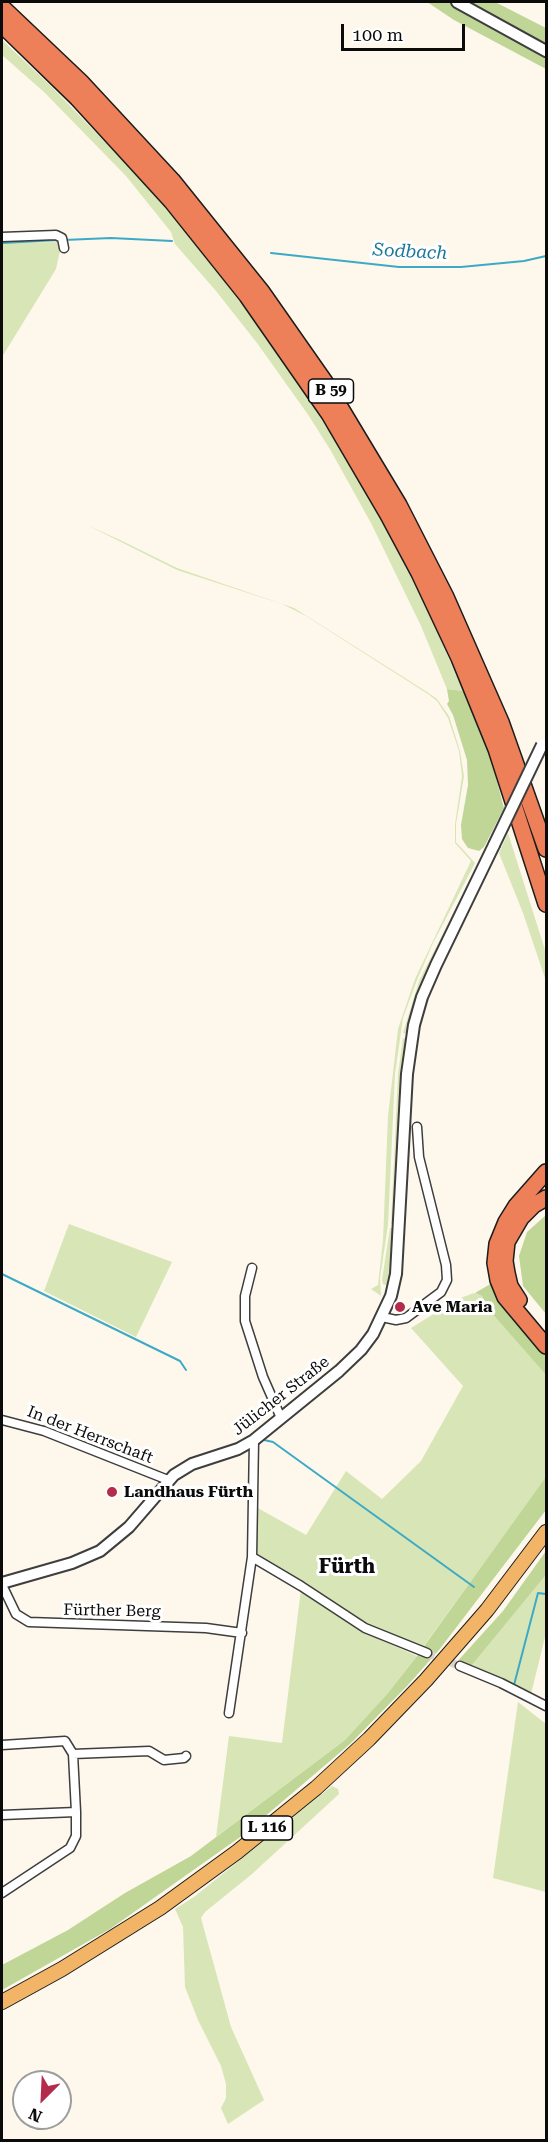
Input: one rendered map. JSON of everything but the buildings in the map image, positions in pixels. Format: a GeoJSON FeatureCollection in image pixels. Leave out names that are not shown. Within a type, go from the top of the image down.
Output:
{"type":"FeatureCollection","features":[{"type":"Feature","properties":{"kind":"highway","name":"B 59"},"geometry":{"type":"LineString","coordinates":[[2,7],[82,83],[172,180],[249,274],[321,376],[399,505],[446,597],[501,722],[546,849]]}},
{"type":"Feature","properties":{"kind":"highway","name":"B 59"},"geometry":{"type":"LineString","coordinates":[[2,25],[99,120],[172,202],[247,296],[329,414],[419,573],[455,650],[496,749],[546,904]]}},
{"type":"Feature","properties":{"kind":"highway"},"geometry":{"type":"LineString","coordinates":[[546,1172],[509,1216],[499,1238],[495,1257],[498,1281],[505,1297],[546,1346]]}},
{"type":"Feature","properties":{"kind":"highway"},"geometry":{"type":"LineString","coordinates":[[546,1198],[528,1210],[516,1224],[507,1242],[505,1261],[513,1291],[546,1331]]}},
{"type":"Feature","properties":{"kind":"main road","name":"L 116"},"geometry":{"type":"LineString","coordinates":[[2,2002],[82,1957],[160,1908],[244,1846],[316,1788],[369,1739],[426,1680],[487,1610],[546,1532]]}},
{"type":"Feature","properties":{"kind":"street"},"geometry":{"type":"LineString","coordinates":[[457,2],[546,51]]}},
{"type":"Feature","properties":{"kind":"street"},"geometry":{"type":"LineString","coordinates":[[2,237],[54,235],[63,243]]}},
{"type":"Feature","properties":{"kind":"street","name":"Jülicher Straße"},"geometry":{"type":"LineString","coordinates":[[2,1584],[72,1563],[100,1551],[129,1527],[168,1480],[185,1467],[238,1449],[254,1440],[350,1361],[369,1340],[393,1293],[396,1274],[407,1074],[414,1025],[422,997],[544,740]]}},
{"type":"Feature","properties":{"kind":"street"},"geometry":{"type":"LineString","coordinates":[[382,1316],[396,1320],[406,1318],[441,1292],[447,1280],[446,1265],[419,1156],[417,1127]]}},
{"type":"Feature","properties":{"kind":"street"},"geometry":{"type":"LineString","coordinates":[[252,1268],[245,1296],[244,1321],[263,1377],[281,1418]]}},
{"type":"Feature","properties":{"kind":"street","name":"In der Herrschaft"},"geometry":{"type":"LineString","coordinates":[[2,1420],[44,1431],[168,1480]]}},
{"type":"Feature","properties":{"kind":"street"},"geometry":{"type":"LineString","coordinates":[[229,1713],[252,1557],[254,1440]]}},
{"type":"Feature","properties":{"kind":"street"},"geometry":{"type":"LineString","coordinates":[[252,1557],[365,1628],[427,1653]]}},
{"type":"Feature","properties":{"kind":"street","name":"Fürther Berg"},"geometry":{"type":"LineString","coordinates":[[2,1584],[16,1614],[29,1622],[206,1628],[242,1633]]}},
{"type":"Feature","properties":{"kind":"street"},"geometry":{"type":"LineString","coordinates":[[460,1666],[501,1683],[546,1706]]}},
{"type":"Feature","properties":{"kind":"street"},"geometry":{"type":"LineString","coordinates":[[2,1745],[65,1742],[73,1754],[77,1833],[72,1846],[2,1893]]}},
{"type":"Feature","properties":{"kind":"street"},"geometry":{"type":"LineString","coordinates":[[73,1754],[149,1751],[164,1760],[186,1756]]}},
{"type":"Feature","properties":{"kind":"street"},"geometry":{"type":"LineString","coordinates":[[2,1815],[76,1812]]}},
{"type":"Feature","properties":{"kind":"green space"},"geometry":{"type":"Polygon","coordinates":[[[427,2],[449,2],[546,56],[546,69],[454,20],[427,2]]]}},
{"type":"Feature","properties":{"kind":"green space"},"geometry":{"type":"Polygon","coordinates":[[[465,2],[495,2],[546,28],[546,46],[465,2]]]}},
{"type":"Feature","properties":{"kind":"green space"},"geometry":{"type":"Polygon","coordinates":[[[2,40],[50,85],[133,171],[178,222],[261,329],[333,437],[382,521],[428,610],[463,691],[447,689],[421,626],[372,525],[309,416],[257,343],[175,244],[171,232],[126,176],[44,92],[2,55],[2,40]]]}},
{"type":"Feature","properties":{"kind":"green space"},"geometry":{"type":"Polygon","coordinates":[[[57,242],[60,251],[56,269],[2,357],[2,243],[57,242]]]}},
{"type":"Feature","properties":{"kind":"green space"},"geometry":{"type":"Polygon","coordinates":[[[87,525],[177,568],[294,608],[427,692],[437,699],[449,716],[460,751],[464,776],[456,824],[456,842],[475,863],[433,943],[403,1018],[395,1074],[388,1225],[380,1278],[381,1296],[371,1289],[378,1285],[383,1240],[388,1116],[398,1029],[415,979],[471,861],[455,843],[455,824],[462,776],[459,751],[448,718],[437,701],[428,694],[306,616],[282,604],[177,570],[87,525]]]}},
{"type":"Feature","properties":{"kind":"green space"},"geometry":{"type":"Polygon","coordinates":[[[447,689],[463,691],[491,759],[504,808],[484,847],[479,851],[468,848],[462,839],[461,825],[468,785],[467,760],[453,715],[447,704],[449,701],[447,689]]]}},
{"type":"Feature","properties":{"kind":"green space"},"geometry":{"type":"Polygon","coordinates":[[[508,833],[546,953],[546,981],[523,913],[499,853],[508,833]]]}},
{"type":"Feature","properties":{"kind":"green space"},"geometry":{"type":"Polygon","coordinates":[[[476,868],[407,1034],[403,1033],[419,981],[476,868]]]}},
{"type":"Feature","properties":{"kind":"green space"},"geometry":{"type":"Polygon","coordinates":[[[403,1038],[407,1039],[395,1223],[391,1224],[398,1074],[403,1038]]]}},
{"type":"Feature","properties":{"kind":"green space"},"geometry":{"type":"Polygon","coordinates":[[[546,1215],[546,1314],[523,1286],[519,1256],[527,1232],[546,1215]]]}},
{"type":"Feature","properties":{"kind":"green space"},"geometry":{"type":"Polygon","coordinates":[[[69,1224],[172,1262],[136,1337],[44,1291],[69,1224]]]}},
{"type":"Feature","properties":{"kind":"green space"},"geometry":{"type":"Polygon","coordinates":[[[390,1228],[395,1228],[388,1286],[383,1284],[382,1280],[390,1228]]]}},
{"type":"Feature","properties":{"kind":"green space"},"geometry":{"type":"Polygon","coordinates":[[[492,1283],[504,1308],[546,1356],[546,1375],[488,1309],[482,1296],[475,1293],[492,1283]]]}},
{"type":"Feature","properties":{"kind":"green space"},"geometry":{"type":"Polygon","coordinates":[[[474,1293],[482,1296],[488,1309],[546,1375],[546,1478],[423,1647],[361,1622],[255,1553],[256,1507],[306,1535],[346,1471],[382,1499],[421,1461],[463,1386],[411,1328],[458,1299],[474,1293]]]}},
{"type":"Feature","properties":{"kind":"green space"},"geometry":{"type":"Polygon","coordinates":[[[546,1477],[546,1510],[439,1650],[350,1744],[243,1835],[110,1929],[2,1990],[2,1965],[68,1930],[125,1893],[191,1856],[345,1740],[388,1693],[417,1656],[546,1477]]]}},
{"type":"Feature","properties":{"kind":"green space"},"geometry":{"type":"Polygon","coordinates":[[[546,1551],[546,1575],[472,1665],[455,1664],[503,1611],[546,1551]]]}},
{"type":"Feature","properties":{"kind":"green space"},"geometry":{"type":"Polygon","coordinates":[[[546,1575],[546,1633],[531,1694],[472,1665],[546,1575]]]}},
{"type":"Feature","properties":{"kind":"green space"},"geometry":{"type":"Polygon","coordinates":[[[301,1589],[363,1632],[417,1656],[388,1693],[345,1740],[216,1837],[229,1736],[282,1743],[301,1589]]]}},
{"type":"Feature","properties":{"kind":"green space"},"geometry":{"type":"Polygon","coordinates":[[[518,1702],[546,1724],[546,1892],[493,1878],[518,1702]]]}},
{"type":"Feature","properties":{"kind":"green space"},"geometry":{"type":"Polygon","coordinates":[[[332,1786],[338,1789],[339,1794],[201,1918],[231,2027],[264,2100],[228,2124],[221,2108],[226,2098],[226,2084],[221,2066],[198,2020],[185,1987],[183,1927],[175,1909],[194,1897],[332,1786]]]}},
{"type":"Feature","properties":{"kind":"waterway","name":"Sodbach"},"geometry":{"type":"LineString","coordinates":[[64,240],[111,238],[172,241]]}},
{"type":"Feature","properties":{"kind":"waterway","name":"Sodbach"},"geometry":{"type":"LineString","coordinates":[[2,243],[59,240]]}},
{"type":"Feature","properties":{"kind":"waterway","name":"Sodbach"},"geometry":{"type":"LineString","coordinates":[[271,253],[399,267],[461,267],[524,261],[546,256]]}},
{"type":"Feature","properties":{"kind":"waterway"},"geometry":{"type":"LineString","coordinates":[[2,1274],[180,1361],[186,1370]]}},
{"type":"Feature","properties":{"kind":"waterway"},"geometry":{"type":"LineString","coordinates":[[264,1440],[273,1442],[474,1587]]}},
{"type":"Feature","properties":{"kind":"waterway"},"geometry":{"type":"LineString","coordinates":[[514,1685],[538,1593],[546,1594]]}},
{"type":"Feature","properties":{"kind":"tunnel"},"geometry":{"type":"LineString","coordinates":[[427,1653],[460,1666]]}},
{"type":"Feature","properties":{"kind":"place","name":"Ave Maria"},"geometry":{"type":"Point","coordinates":[400,1307]}},
{"type":"Feature","properties":{"kind":"place","name":"Landhaus Fürth"},"geometry":{"type":"Point","coordinates":[112,1492]}},
{"type":"Feature","properties":{"kind":"district","name":"Fürth"},"geometry":{"type":"Point","coordinates":[347,1567]}}]}
